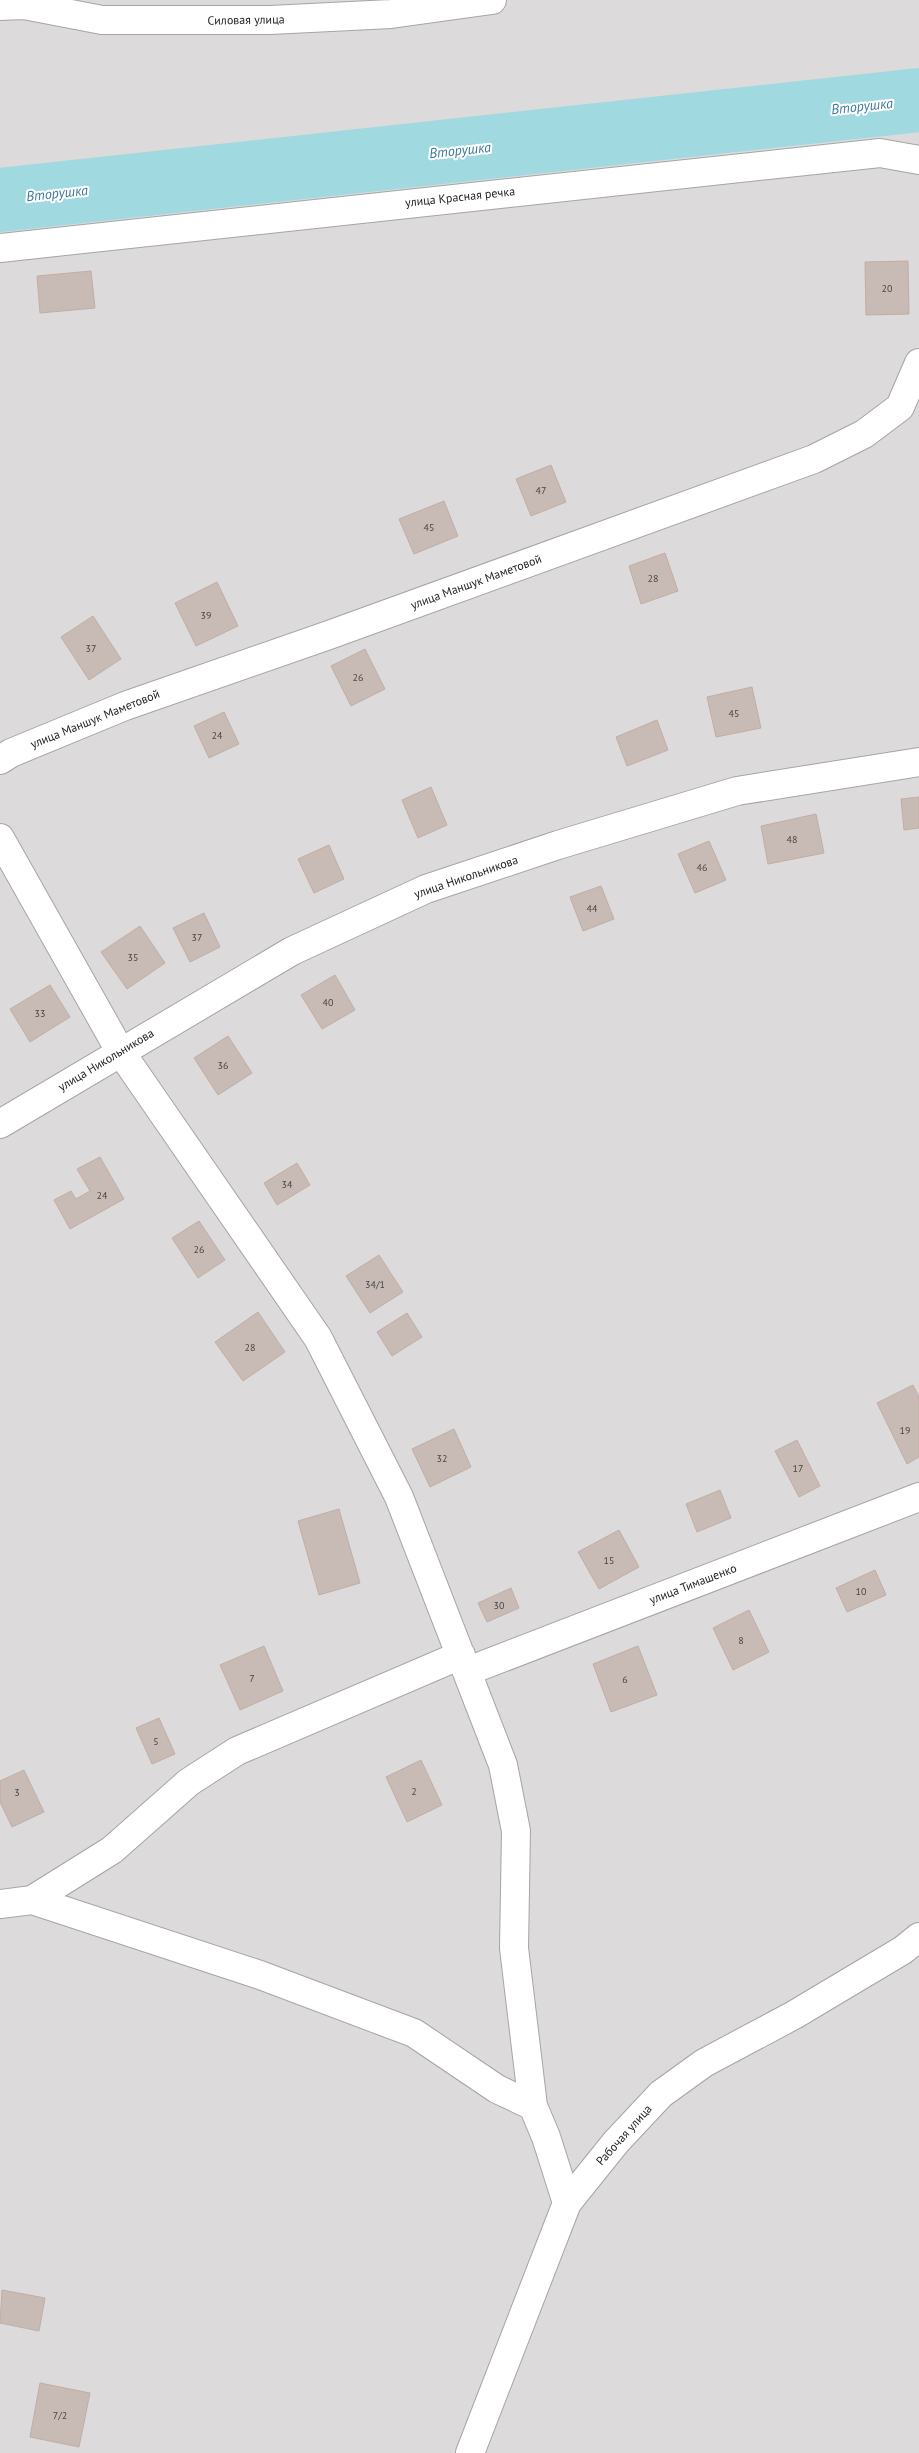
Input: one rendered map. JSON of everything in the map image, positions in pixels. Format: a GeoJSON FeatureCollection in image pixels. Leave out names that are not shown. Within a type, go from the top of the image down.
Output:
{"type":"FeatureCollection","features":[{"type":"Feature","properties":{"kind":"street","name":"Силовая улица"},"geometry":{"type":"LineString","coordinates":[[17,4],[102,20],[270,20],[392,14],[492,0]]}},
{"type":"Feature","properties":{"kind":"street","name":"улица Красная речка"},"geometry":{"type":"LineString","coordinates":[[0,248],[880,153],[919,160]]}},
{"type":"Feature","properties":{"kind":"street","name":"улица Маншук Маметовой"},"geometry":{"type":"LineString","coordinates":[[0,760],[11,753],[125,706],[329,635],[814,459],[864,434],[900,408],[919,363]]}},
{"type":"Feature","properties":{"kind":"street","name":"улица Никольникова"},"geometry":{"type":"LineString","coordinates":[[0,1124],[292,950],[426,889],[558,845],[737,791],[919,762]]}},
{"type":"Feature","properties":{"kind":"street"},"geometry":{"type":"LineString","coordinates":[[0,838],[120,1051],[318,1338],[399,1497],[503,1765],[516,1831],[514,1948],[533,2106],[546,2136],[567,2203]]}},
{"type":"Feature","properties":{"kind":"street","name":"улица Тимашенко"},"geometry":{"type":"LineString","coordinates":[[32,1900],[112,1850],[189,1782],[237,1751],[464,1663],[919,1497]]}},
{"type":"Feature","properties":{"kind":"street"},"geometry":{"type":"LineString","coordinates":[[0,1904],[32,1900],[260,1975],[414,2033],[497,2089],[533,2106]]}},
{"type":"Feature","properties":{"kind":"street","name":"Рабочая улица"},"geometry":{"type":"LineString","coordinates":[[470,2453],[567,2203],[616,2142],[661,2094],[704,2063],[794,2015],[903,1950],[919,1937]]}},
{"type":"Feature","properties":{"kind":"shaded area"},"geometry":{"type":"Polygon","coordinates":[[[0,0],[919,0],[919,2453],[0,2453],[0,0]]]}},
{"type":"Feature","properties":{"kind":"building"},"geometry":{"type":"Polygon","coordinates":[[[908,261],[909,314],[866,315],[865,262],[908,261]]]}},
{"type":"Feature","properties":{"kind":"building"},"geometry":{"type":"Polygon","coordinates":[[[91,271],[95,308],[40,313],[37,276],[91,271]]]}},
{"type":"Feature","properties":{"kind":"building"},"geometry":{"type":"Polygon","coordinates":[[[551,465],[566,502],[531,516],[516,479],[551,465]]]}},
{"type":"Feature","properties":{"kind":"building"},"geometry":{"type":"Polygon","coordinates":[[[444,501],[458,536],[414,554],[399,519],[444,501]]]}},
{"type":"Feature","properties":{"kind":"building"},"geometry":{"type":"Polygon","coordinates":[[[665,553],[678,591],[641,604],[629,566],[665,553]]]}},
{"type":"Feature","properties":{"kind":"building"},"geometry":{"type":"Polygon","coordinates":[[[217,582],[238,626],[196,646],[175,603],[217,582]]]}},
{"type":"Feature","properties":{"kind":"building"},"geometry":{"type":"Polygon","coordinates":[[[93,616],[121,659],[89,680],[61,637],[93,616]]]}},
{"type":"Feature","properties":{"kind":"building"},"geometry":{"type":"Polygon","coordinates":[[[365,649],[385,689],[351,706],[331,666],[365,649]]]}},
{"type":"Feature","properties":{"kind":"building"},"geometry":{"type":"Polygon","coordinates":[[[752,687],[761,728],[716,737],[707,697],[752,687]]]}},
{"type":"Feature","properties":{"kind":"building"},"geometry":{"type":"Polygon","coordinates":[[[224,712],[239,744],[209,758],[194,726],[224,712]]]}},
{"type":"Feature","properties":{"kind":"building"},"geometry":{"type":"Polygon","coordinates":[[[657,720],[668,750],[627,766],[616,737],[657,720]]]}},
{"type":"Feature","properties":{"kind":"building"},"geometry":{"type":"Polygon","coordinates":[[[431,787],[447,825],[418,838],[402,800],[431,787]]]}},
{"type":"Feature","properties":{"kind":"building"},"geometry":{"type":"Polygon","coordinates":[[[919,797],[919,828],[904,830],[901,799],[919,797]]]}},
{"type":"Feature","properties":{"kind":"building"},"geometry":{"type":"Polygon","coordinates":[[[816,814],[824,853],[768,864],[761,826],[816,814]]]}},
{"type":"Feature","properties":{"kind":"building"},"geometry":{"type":"Polygon","coordinates":[[[709,841],[726,880],[695,893],[678,854],[709,841]]]}},
{"type":"Feature","properties":{"kind":"building"},"geometry":{"type":"Polygon","coordinates":[[[329,845],[344,879],[314,893],[298,859],[329,845]]]}},
{"type":"Feature","properties":{"kind":"building"},"geometry":{"type":"Polygon","coordinates":[[[601,886],[614,919],[583,931],[570,897],[601,886]]]}},
{"type":"Feature","properties":{"kind":"building"},"geometry":{"type":"Polygon","coordinates":[[[204,913],[220,947],[190,962],[173,928],[204,913]]]}},
{"type":"Feature","properties":{"kind":"building"},"geometry":{"type":"Polygon","coordinates":[[[140,926],[165,963],[127,989],[101,952],[140,926]]]}},
{"type":"Feature","properties":{"kind":"building"},"geometry":{"type":"Polygon","coordinates":[[[335,975],[355,1010],[322,1029],[301,995],[335,975]]]}},
{"type":"Feature","properties":{"kind":"building"},"geometry":{"type":"Polygon","coordinates":[[[50,985],[70,1017],[30,1042],[10,1009],[50,985]]]}},
{"type":"Feature","properties":{"kind":"building"},"geometry":{"type":"Polygon","coordinates":[[[228,1036],[252,1073],[218,1095],[194,1058],[228,1036]]]}},
{"type":"Feature","properties":{"kind":"building"},"geometry":{"type":"Polygon","coordinates":[[[100,1157],[124,1199],[70,1229],[54,1200],[71,1191],[76,1199],[90,1191],[77,1169],[100,1157]]]}},
{"type":"Feature","properties":{"kind":"building"},"geometry":{"type":"Polygon","coordinates":[[[297,1163],[310,1185],[277,1205],[264,1183],[297,1163]]]}},
{"type":"Feature","properties":{"kind":"building"},"geometry":{"type":"Polygon","coordinates":[[[199,1221],[225,1260],[198,1278],[172,1238],[199,1221]]]}},
{"type":"Feature","properties":{"kind":"building"},"geometry":{"type":"Polygon","coordinates":[[[379,1255],[403,1292],[370,1313],[346,1276],[379,1255]]]}},
{"type":"Feature","properties":{"kind":"building"},"geometry":{"type":"Polygon","coordinates":[[[258,1312],[285,1352],[243,1381],[215,1342],[258,1312]]]}},
{"type":"Feature","properties":{"kind":"building"},"geometry":{"type":"Polygon","coordinates":[[[407,1313],[422,1337],[392,1356],[377,1332],[407,1313]]]}},
{"type":"Feature","properties":{"kind":"building"},"geometry":{"type":"Polygon","coordinates":[[[913,1385],[919,1397],[919,1457],[907,1464],[877,1403],[913,1385]]]}},
{"type":"Feature","properties":{"kind":"building"},"geometry":{"type":"Polygon","coordinates":[[[454,1429],[471,1467],[430,1487],[412,1449],[454,1429]]]}},
{"type":"Feature","properties":{"kind":"building"},"geometry":{"type":"Polygon","coordinates":[[[797,1440],[820,1486],[799,1497],[775,1451],[797,1440]]]}},
{"type":"Feature","properties":{"kind":"building"},"geometry":{"type":"Polygon","coordinates":[[[720,1490],[731,1518],[697,1532],[686,1504],[720,1490]]]}},
{"type":"Feature","properties":{"kind":"building"},"geometry":{"type":"Polygon","coordinates":[[[339,1509],[360,1583],[319,1595],[298,1521],[339,1509]]]}},
{"type":"Feature","properties":{"kind":"building"},"geometry":{"type":"Polygon","coordinates":[[[619,1530],[639,1567],[599,1589],[578,1552],[619,1530]]]}},
{"type":"Feature","properties":{"kind":"building"},"geometry":{"type":"Polygon","coordinates":[[[875,1570],[886,1595],[847,1612],[836,1588],[875,1570]]]}},
{"type":"Feature","properties":{"kind":"building"},"geometry":{"type":"Polygon","coordinates":[[[511,1588],[519,1608],[487,1622],[478,1603],[511,1588]]]}},
{"type":"Feature","properties":{"kind":"building"},"geometry":{"type":"Polygon","coordinates":[[[749,1610],[769,1652],[733,1670],[713,1628],[749,1610]]]}},
{"type":"Feature","properties":{"kind":"building"},"geometry":{"type":"Polygon","coordinates":[[[264,1646],[283,1691],[240,1710],[220,1665],[264,1646]]]}},
{"type":"Feature","properties":{"kind":"building"},"geometry":{"type":"Polygon","coordinates":[[[638,1646],[657,1695],[611,1712],[593,1664],[638,1646]]]}},
{"type":"Feature","properties":{"kind":"building"},"geometry":{"type":"Polygon","coordinates":[[[159,1718],[175,1754],[152,1764],[136,1728],[159,1718]]]}},
{"type":"Feature","properties":{"kind":"building"},"geometry":{"type":"Polygon","coordinates":[[[421,1760],[442,1805],[407,1822],[386,1777],[421,1760]]]}},
{"type":"Feature","properties":{"kind":"building"},"geometry":{"type":"Polygon","coordinates":[[[24,1770],[44,1812],[12,1827],[0,1802],[0,1781],[24,1770]]]}},
{"type":"Feature","properties":{"kind":"building"},"geometry":{"type":"Polygon","coordinates":[[[2,2290],[45,2298],[39,2331],[0,2323],[2,2290]]]}},
{"type":"Feature","properties":{"kind":"building"},"geometry":{"type":"Polygon","coordinates":[[[40,2383],[90,2393],[79,2447],[30,2437],[40,2383]]]}},
{"type":"Feature","properties":{"kind":"waterway","name":"Вторушка"},"geometry":{"type":"LineString","coordinates":[[0,200],[919,100]]}}]}
